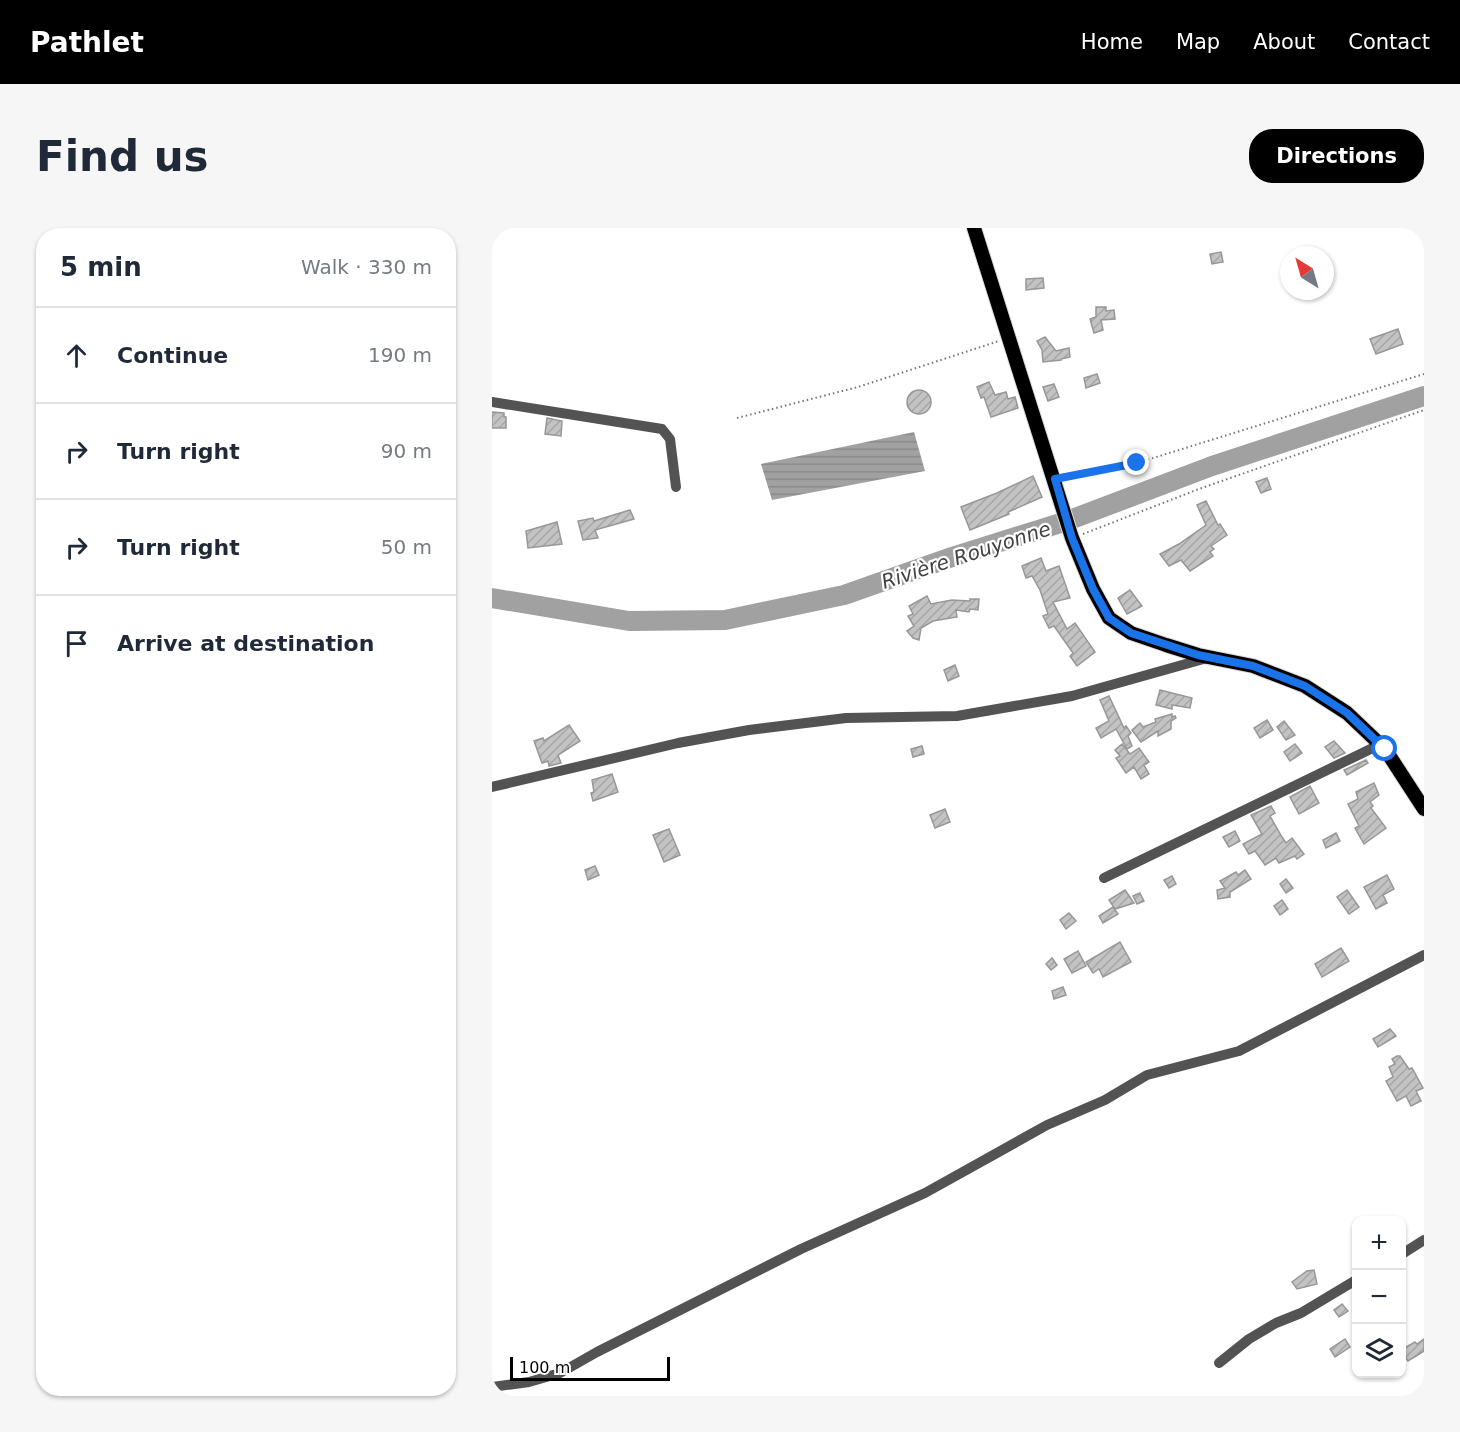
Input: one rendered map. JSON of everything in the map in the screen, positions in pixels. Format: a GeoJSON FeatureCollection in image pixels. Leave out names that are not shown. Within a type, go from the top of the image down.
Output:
{"type":"FeatureCollection","features":[{"type":"Feature","properties":{"kind":"main road"},"geometry":{"type":"LineString","coordinates":[[974,228],[1072,538],[1093,589],[1109,618],[1131,633],[1209,657],[1253,666],[1305,686],[1347,713],[1381,744],[1424,809]]}},
{"type":"Feature","properties":{"kind":"street"},"geometry":{"type":"LineString","coordinates":[[492,402],[662,429],[670,439],[676,487]]}},
{"type":"Feature","properties":{"kind":"street"},"geometry":{"type":"LineString","coordinates":[[492,787],[678,743],[748,730],[846,718],[957,716],[1060,698],[1209,657]]}},
{"type":"Feature","properties":{"kind":"street"},"geometry":{"type":"LineString","coordinates":[[1104,878],[1381,744]]}},
{"type":"Feature","properties":{"kind":"street"},"geometry":{"type":"LineString","coordinates":[[492,1387],[529,1383],[560,1373],[801,1249],[925,1193],[1047,1125],[1105,1100],[1147,1075],[1239,1052],[1424,955]]}},
{"type":"Feature","properties":{"kind":"street"},"geometry":{"type":"LineString","coordinates":[[1406,1251],[1424,1240]]}},
{"type":"Feature","properties":{"kind":"street"},"geometry":{"type":"LineString","coordinates":[[1219,1363],[1249,1339],[1276,1323],[1301,1313],[1352,1282]]}},
{"type":"Feature","properties":{"kind":"path"},"geometry":{"type":"LineString","coordinates":[[737,418],[858,387],[1009,337]]}},
{"type":"Feature","properties":{"kind":"path"},"geometry":{"type":"LineString","coordinates":[[1055,479],[1137,463],[1424,374]]}},
{"type":"Feature","properties":{"kind":"path"},"geometry":{"type":"LineString","coordinates":[[1072,538],[1199,489],[1424,410]]}},
{"type":"Feature","properties":{"kind":"shaded area"},"geometry":{"type":"Polygon","coordinates":[[[914,432],[925,471],[772,500],[761,464],[914,432]]]}},
{"type":"Feature","properties":{"kind":"building"},"geometry":{"type":"Polygon","coordinates":[[[1221,252],[1223,262],[1212,264],[1210,254],[1221,252]]]}},
{"type":"Feature","properties":{"kind":"building"},"geometry":{"type":"Polygon","coordinates":[[[1043,278],[1044,288],[1026,290],[1026,279],[1043,278]]]}},
{"type":"Feature","properties":{"kind":"building"},"geometry":{"type":"Polygon","coordinates":[[[1096,307],[1106,307],[1106,311],[1114,310],[1115,319],[1101,320],[1103,330],[1094,333],[1090,319],[1096,317],[1096,307]]]}},
{"type":"Feature","properties":{"kind":"building"},"geometry":{"type":"Polygon","coordinates":[[[1398,329],[1403,344],[1376,354],[1370,339],[1398,329]]]}},
{"type":"Feature","properties":{"kind":"building"},"geometry":{"type":"Polygon","coordinates":[[[1045,337],[1056,351],[1069,348],[1070,357],[1043,362],[1042,350],[1037,341],[1045,337]]]}},
{"type":"Feature","properties":{"kind":"building"},"geometry":{"type":"Polygon","coordinates":[[[1097,374],[1100,383],[1086,388],[1084,378],[1097,374]]]}},
{"type":"Feature","properties":{"kind":"building"},"geometry":{"type":"Polygon","coordinates":[[[989,382],[995,395],[1006,392],[1008,399],[1015,397],[1018,408],[991,417],[984,397],[981,398],[977,387],[989,382]]]}},
{"type":"Feature","properties":{"kind":"building"},"geometry":{"type":"Polygon","coordinates":[[[1054,384],[1059,397],[1048,401],[1043,387],[1054,384]]]}},
{"type":"Feature","properties":{"kind":"building"},"geometry":{"type":"Polygon","coordinates":[[[919,390],[928,393],[931,402],[928,411],[919,414],[910,411],[907,402],[910,393],[919,390]]]}},
{"type":"Feature","properties":{"kind":"building"},"geometry":{"type":"Polygon","coordinates":[[[492,412],[504,413],[506,428],[492,428],[492,412]]]}},
{"type":"Feature","properties":{"kind":"building"},"geometry":{"type":"Polygon","coordinates":[[[547,418],[562,421],[561,436],[545,434],[547,418]]]}},
{"type":"Feature","properties":{"kind":"building"},"geometry":{"type":"Polygon","coordinates":[[[1033,476],[1042,497],[970,530],[961,507],[1033,476]]]}},
{"type":"Feature","properties":{"kind":"building"},"geometry":{"type":"Polygon","coordinates":[[[1267,478],[1271,489],[1261,493],[1256,482],[1267,478]]]}},
{"type":"Feature","properties":{"kind":"building"},"geometry":{"type":"Polygon","coordinates":[[[1206,501],[1218,525],[1220,524],[1227,535],[1211,546],[1214,549],[1210,552],[1213,556],[1190,571],[1181,560],[1169,566],[1160,554],[1206,525],[1197,505],[1206,501]]]}},
{"type":"Feature","properties":{"kind":"building"},"geometry":{"type":"Polygon","coordinates":[[[630,510],[634,519],[595,530],[598,538],[583,540],[578,521],[593,518],[594,521],[630,510]]]}},
{"type":"Feature","properties":{"kind":"building"},"geometry":{"type":"Polygon","coordinates":[[[557,522],[562,544],[528,548],[526,531],[557,522]]]}},
{"type":"Feature","properties":{"kind":"building"},"geometry":{"type":"Polygon","coordinates":[[[1041,558],[1046,571],[1059,566],[1070,598],[1053,602],[1067,629],[1075,623],[1095,652],[1077,666],[1070,656],[1073,653],[1054,626],[1049,628],[1043,616],[1048,614],[1040,590],[1032,576],[1026,578],[1022,566],[1041,558]]]}},
{"type":"Feature","properties":{"kind":"building"},"geometry":{"type":"Polygon","coordinates":[[[1130,590],[1142,606],[1127,614],[1118,598],[1130,590]]]}},
{"type":"Feature","properties":{"kind":"building"},"geometry":{"type":"Polygon","coordinates":[[[927,596],[931,604],[952,600],[979,599],[978,610],[970,609],[969,612],[956,610],[957,617],[933,621],[921,628],[919,640],[913,638],[907,631],[914,626],[908,616],[913,614],[909,606],[927,596]]]}},
{"type":"Feature","properties":{"kind":"building"},"geometry":{"type":"Polygon","coordinates":[[[955,665],[959,676],[948,681],[944,670],[955,665]]]}},
{"type":"Feature","properties":{"kind":"building"},"geometry":{"type":"Polygon","coordinates":[[[1160,690],[1192,698],[1190,708],[1172,705],[1172,709],[1156,705],[1160,690]]]}},
{"type":"Feature","properties":{"kind":"building"},"geometry":{"type":"Polygon","coordinates":[[[1109,696],[1124,728],[1126,726],[1131,733],[1128,736],[1132,746],[1127,749],[1116,729],[1101,738],[1096,728],[1109,721],[1100,700],[1109,696]]]}},
{"type":"Feature","properties":{"kind":"building"},"geometry":{"type":"Polygon","coordinates":[[[1172,714],[1172,717],[1176,718],[1171,721],[1171,729],[1158,736],[1158,731],[1141,742],[1132,730],[1140,723],[1143,727],[1156,722],[1155,719],[1172,714]]]}},
{"type":"Feature","properties":{"kind":"building"},"geometry":{"type":"Polygon","coordinates":[[[1267,720],[1273,730],[1260,738],[1254,728],[1267,720]]]}},
{"type":"Feature","properties":{"kind":"building"},"geometry":{"type":"Polygon","coordinates":[[[1284,721],[1295,735],[1286,740],[1277,727],[1284,721]]]}},
{"type":"Feature","properties":{"kind":"building"},"geometry":{"type":"Polygon","coordinates":[[[569,725],[580,741],[558,755],[561,763],[549,766],[548,761],[542,763],[534,741],[543,738],[544,741],[569,725]]]}},
{"type":"Feature","properties":{"kind":"building"},"geometry":{"type":"Polygon","coordinates":[[[1334,741],[1345,753],[1334,758],[1325,747],[1334,741]]]}},
{"type":"Feature","properties":{"kind":"building"},"geometry":{"type":"Polygon","coordinates":[[[1122,744],[1130,754],[1139,748],[1149,762],[1144,765],[1149,774],[1141,779],[1134,767],[1126,773],[1116,758],[1120,756],[1115,750],[1122,744]]]}},
{"type":"Feature","properties":{"kind":"building"},"geometry":{"type":"Polygon","coordinates":[[[1295,744],[1302,753],[1290,761],[1284,752],[1295,744]]]}},
{"type":"Feature","properties":{"kind":"building"},"geometry":{"type":"Polygon","coordinates":[[[922,746],[924,754],[913,757],[911,749],[922,746]]]}},
{"type":"Feature","properties":{"kind":"building"},"geometry":{"type":"Polygon","coordinates":[[[1366,760],[1368,763],[1347,775],[1344,770],[1366,760]]]}},
{"type":"Feature","properties":{"kind":"building"},"geometry":{"type":"Polygon","coordinates":[[[612,774],[618,792],[593,801],[592,780],[612,774]]]}},
{"type":"Feature","properties":{"kind":"building"},"geometry":{"type":"Polygon","coordinates":[[[1374,783],[1379,795],[1370,802],[1373,806],[1371,808],[1386,828],[1364,844],[1355,828],[1359,826],[1348,804],[1358,799],[1356,792],[1374,783]]]}},
{"type":"Feature","properties":{"kind":"building"},"geometry":{"type":"Polygon","coordinates":[[[1310,786],[1319,803],[1299,814],[1290,797],[1310,786]]]}},
{"type":"Feature","properties":{"kind":"building"},"geometry":{"type":"Polygon","coordinates":[[[1271,806],[1275,813],[1270,816],[1286,843],[1292,838],[1304,854],[1297,859],[1295,856],[1279,863],[1276,858],[1265,865],[1255,851],[1249,854],[1243,844],[1262,834],[1251,815],[1271,806]]]}},
{"type":"Feature","properties":{"kind":"building"},"geometry":{"type":"Polygon","coordinates":[[[945,809],[950,822],[935,828],[930,815],[945,809]]]}},
{"type":"Feature","properties":{"kind":"building"},"geometry":{"type":"Polygon","coordinates":[[[669,829],[680,855],[664,862],[653,835],[669,829]]]}},
{"type":"Feature","properties":{"kind":"building"},"geometry":{"type":"Polygon","coordinates":[[[1235,831],[1240,841],[1229,847],[1223,837],[1235,831]]]}},
{"type":"Feature","properties":{"kind":"building"},"geometry":{"type":"Polygon","coordinates":[[[1336,833],[1340,841],[1326,848],[1323,840],[1336,833]]]}},
{"type":"Feature","properties":{"kind":"building"},"geometry":{"type":"Polygon","coordinates":[[[595,866],[599,875],[588,880],[585,870],[595,866]]]}},
{"type":"Feature","properties":{"kind":"building"},"geometry":{"type":"Polygon","coordinates":[[[1245,870],[1251,879],[1230,892],[1230,897],[1218,899],[1217,890],[1225,888],[1220,881],[1245,870]]]}},
{"type":"Feature","properties":{"kind":"building"},"geometry":{"type":"Polygon","coordinates":[[[1387,875],[1394,889],[1383,895],[1387,903],[1376,909],[1364,887],[1387,875]]]}},
{"type":"Feature","properties":{"kind":"building"},"geometry":{"type":"Polygon","coordinates":[[[1172,876],[1176,884],[1169,888],[1164,880],[1172,876]]]}},
{"type":"Feature","properties":{"kind":"building"},"geometry":{"type":"Polygon","coordinates":[[[1286,879],[1293,888],[1286,893],[1280,884],[1286,879]]]}},
{"type":"Feature","properties":{"kind":"building"},"geometry":{"type":"Polygon","coordinates":[[[1125,890],[1134,903],[1115,909],[1109,900],[1125,890]]]}},
{"type":"Feature","properties":{"kind":"building"},"geometry":{"type":"Polygon","coordinates":[[[1347,890],[1359,907],[1349,914],[1337,897],[1347,890]]]}},
{"type":"Feature","properties":{"kind":"building"},"geometry":{"type":"Polygon","coordinates":[[[1140,893],[1144,901],[1137,904],[1133,896],[1140,893]]]}},
{"type":"Feature","properties":{"kind":"building"},"geometry":{"type":"Polygon","coordinates":[[[1282,900],[1288,909],[1280,915],[1274,906],[1282,900]]]}},
{"type":"Feature","properties":{"kind":"building"},"geometry":{"type":"Polygon","coordinates":[[[1113,907],[1118,914],[1103,923],[1099,916],[1113,907]]]}},
{"type":"Feature","properties":{"kind":"building"},"geometry":{"type":"Polygon","coordinates":[[[1069,913],[1076,921],[1066,929],[1060,920],[1069,913]]]}},
{"type":"Feature","properties":{"kind":"building"},"geometry":{"type":"Polygon","coordinates":[[[1120,942],[1131,962],[1103,977],[1099,969],[1093,973],[1086,962],[1120,942]]]}},
{"type":"Feature","properties":{"kind":"building"},"geometry":{"type":"Polygon","coordinates":[[[1341,948],[1349,961],[1322,977],[1315,964],[1341,948]]]}},
{"type":"Feature","properties":{"kind":"building"},"geometry":{"type":"Polygon","coordinates":[[[1078,951],[1086,966],[1072,973],[1064,959],[1078,951]]]}},
{"type":"Feature","properties":{"kind":"building"},"geometry":{"type":"Polygon","coordinates":[[[1052,958],[1057,965],[1051,970],[1046,964],[1052,958]]]}},
{"type":"Feature","properties":{"kind":"building"},"geometry":{"type":"Polygon","coordinates":[[[1063,987],[1066,995],[1054,999],[1052,991],[1063,987]]]}},
{"type":"Feature","properties":{"kind":"building"},"geometry":{"type":"Polygon","coordinates":[[[1390,1029],[1396,1036],[1378,1047],[1373,1039],[1390,1029]]]}},
{"type":"Feature","properties":{"kind":"building"},"geometry":{"type":"Polygon","coordinates":[[[1400,1056],[1409,1069],[1412,1068],[1423,1088],[1416,1091],[1421,1101],[1411,1106],[1406,1096],[1397,1101],[1386,1081],[1393,1077],[1389,1067],[1395,1064],[1392,1059],[1400,1056]]]}},
{"type":"Feature","properties":{"kind":"building"},"geometry":{"type":"Polygon","coordinates":[[[1314,1270],[1317,1284],[1297,1289],[1292,1282],[1307,1271],[1314,1270]]]}},
{"type":"Feature","properties":{"kind":"building"},"geometry":{"type":"Polygon","coordinates":[[[1342,1304],[1348,1311],[1339,1317],[1334,1310],[1342,1304]]]}},
{"type":"Feature","properties":{"kind":"building"},"geometry":{"type":"Polygon","coordinates":[[[1345,1339],[1350,1347],[1335,1357],[1330,1349],[1345,1339]]]}},
{"type":"Feature","properties":{"kind":"building"},"geometry":{"type":"Polygon","coordinates":[[[1424,1339],[1424,1351],[1408,1361],[1406,1347],[1415,1342],[1417,1344],[1424,1339]]]}},
{"type":"Feature","properties":{"kind":"waterway","name":"Rivière Rouyonne"},"geometry":{"type":"LineString","coordinates":[[492,598],[629,621],[725,620],[844,595],[952,557],[1067,521],[1212,466],[1424,396]]}},
{"type":"Feature","properties":{"kind":"route"},"geometry":{"type":"LineString","coordinates":[[1137,463],[1055,479],[1072,538],[1093,589],[1109,618],[1131,633],[1198,655],[1253,666],[1305,686],[1347,713],[1385,749]]}}]}
